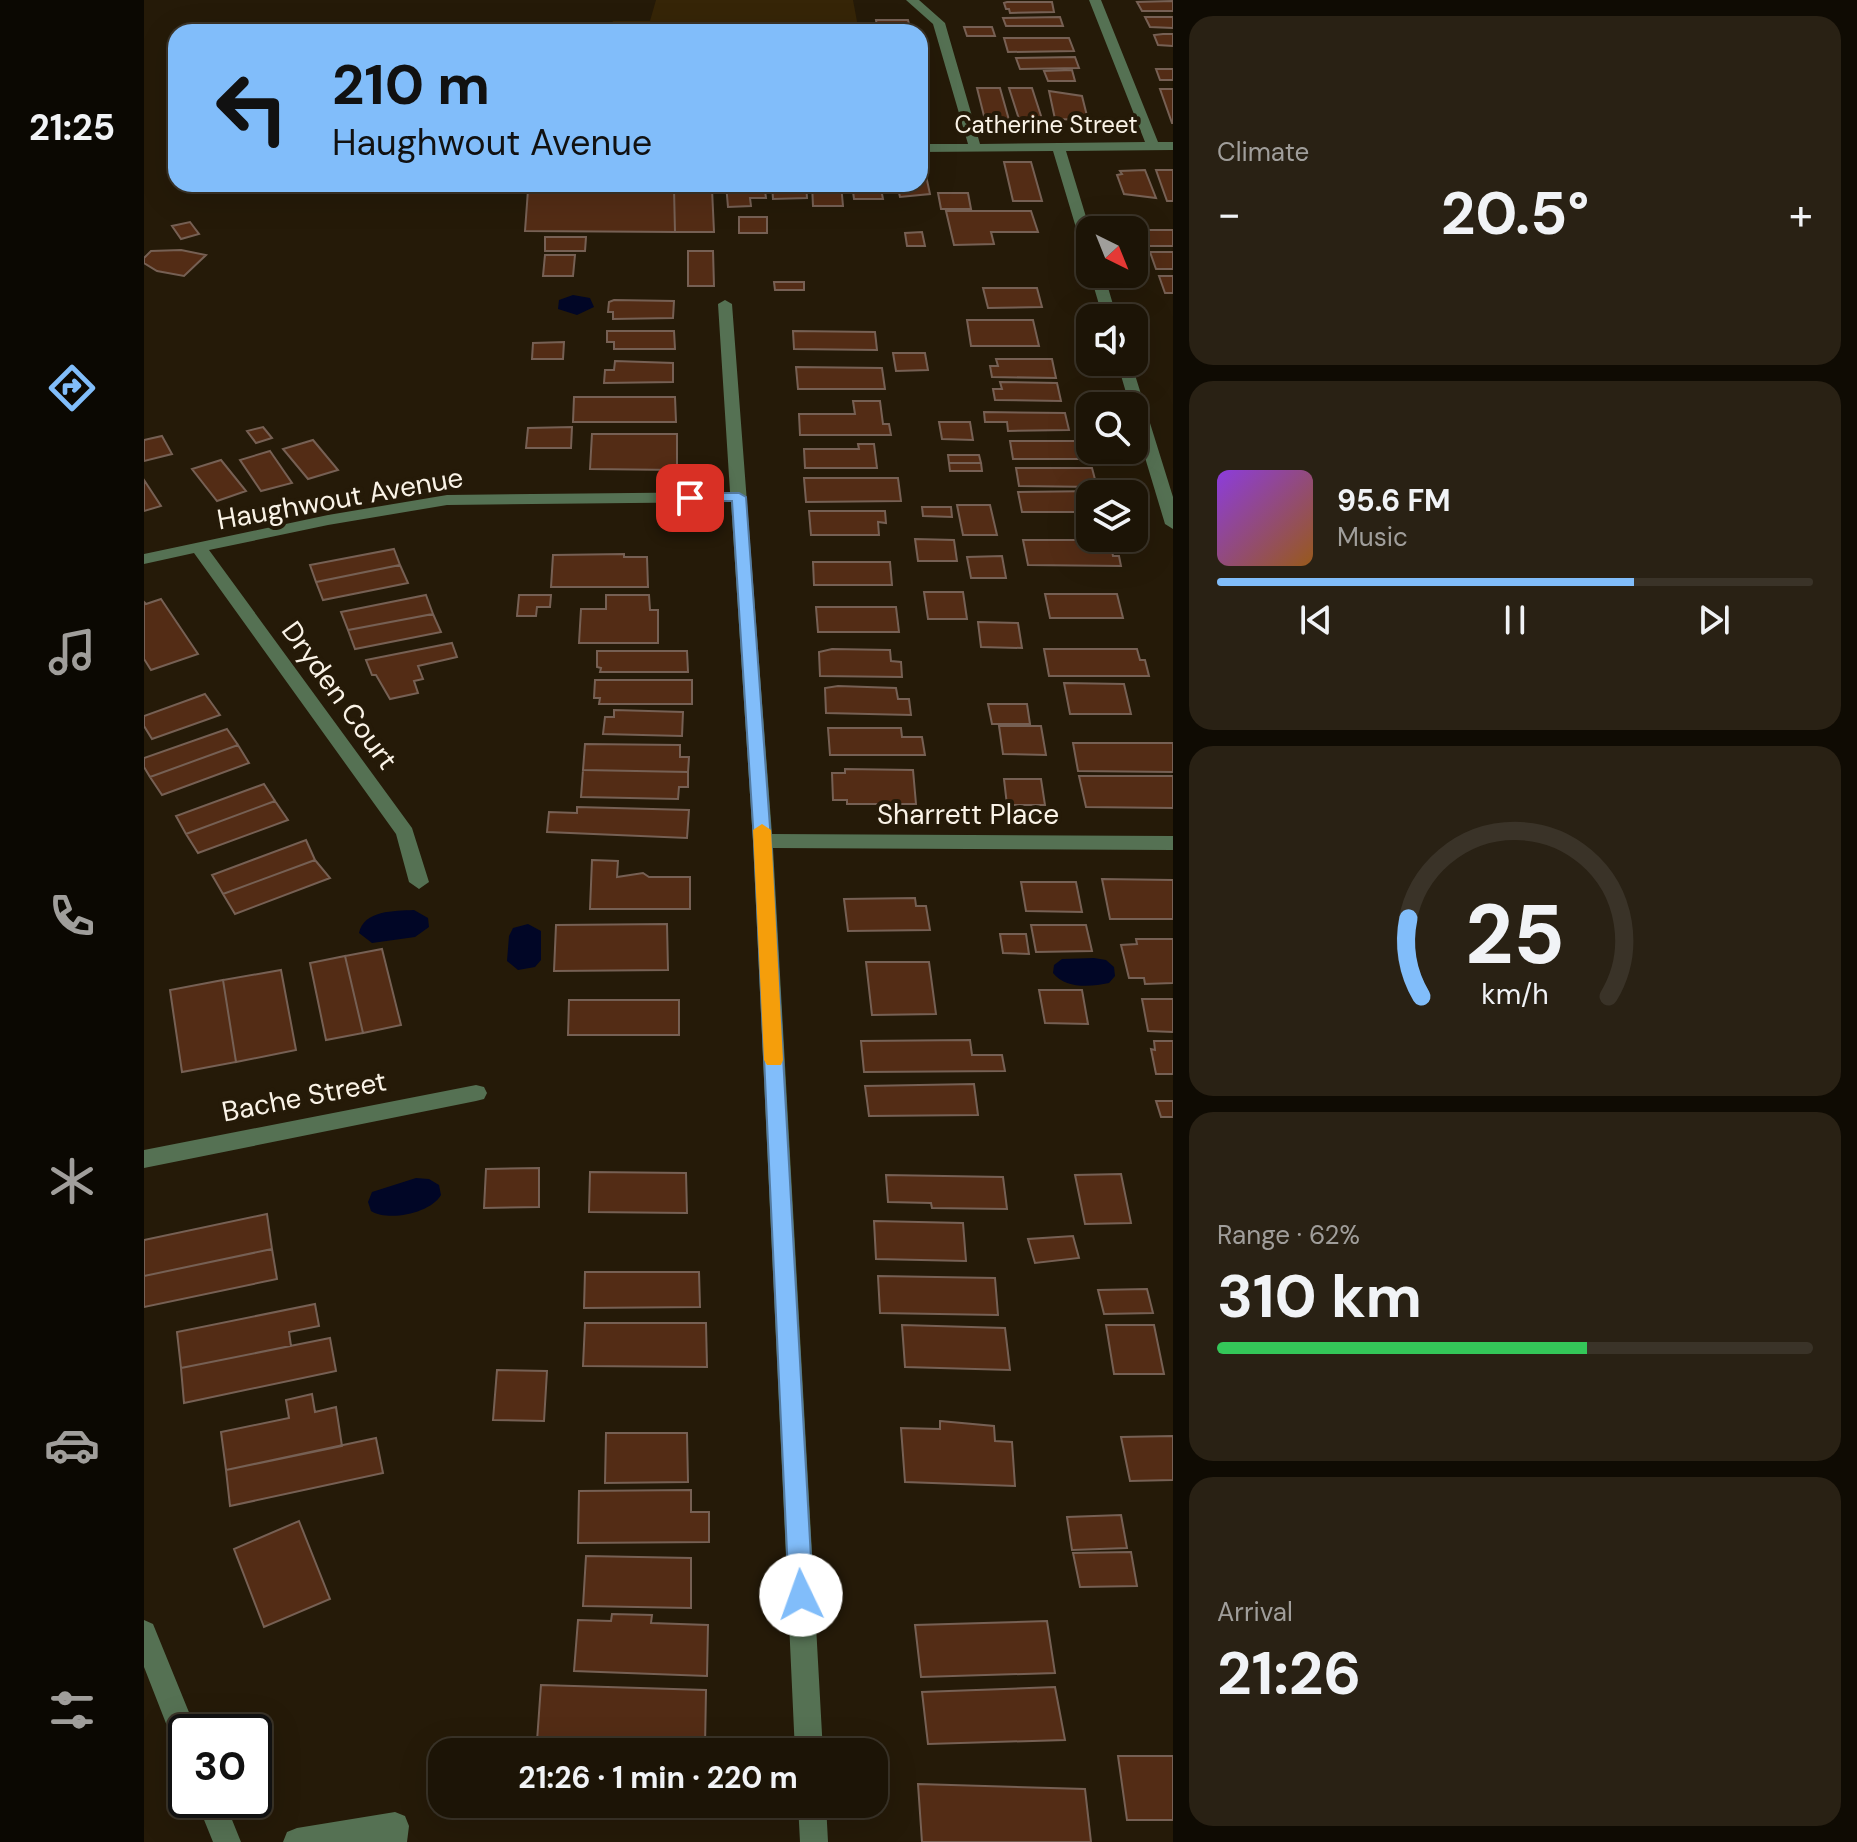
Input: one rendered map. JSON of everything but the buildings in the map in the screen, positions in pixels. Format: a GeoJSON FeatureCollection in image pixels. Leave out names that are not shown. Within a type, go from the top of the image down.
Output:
{"type":"FeatureCollection","features":[{"type":"Feature","properties":{"kind":"street"},"geometry":{"type":"LineString","coordinates":[[912,0],[939,23],[975,147]]}},
{"type":"Feature","properties":{"kind":"street"},"geometry":{"type":"LineString","coordinates":[[1095,0],[1153,146]]}},
{"type":"Feature","properties":{"kind":"street","name":"Catherine Street"},"geometry":{"type":"LineString","coordinates":[[928,148],[1173,146]]}},
{"type":"Feature","properties":{"kind":"street"},"geometry":{"type":"LineString","coordinates":[[1058,147],[1079,216]]}},
{"type":"Feature","properties":{"kind":"street"},"geometry":{"type":"LineString","coordinates":[[725,304],[763,841],[808,1738]]}},
{"type":"Feature","properties":{"kind":"street"},"geometry":{"type":"LineString","coordinates":[[1128,376],[1173,524]]}},
{"type":"Feature","properties":{"kind":"street","name":"Haughwout Avenue"},"geometry":{"type":"LineString","coordinates":[[144,559],[328,520],[447,500],[739,497]]}},
{"type":"Feature","properties":{"kind":"street","name":"Dryden Court"},"geometry":{"type":"LineString","coordinates":[[199,548],[405,833],[419,882]]}},
{"type":"Feature","properties":{"kind":"street","name":"Sharrett Place"},"geometry":{"type":"LineString","coordinates":[[763,841],[1173,843]]}},
{"type":"Feature","properties":{"kind":"street","name":"Bache Street"},"geometry":{"type":"LineString","coordinates":[[144,1159],[476,1093]]}},
{"type":"Feature","properties":{"kind":"street"},"geometry":{"type":"LineString","coordinates":[[144,1633],[176,1714]]}},
{"type":"Feature","properties":{"kind":"street"},"geometry":{"type":"LineString","coordinates":[[217,1818],[227,1842]]}},
{"type":"Feature","properties":{"kind":"street"},"geometry":{"type":"LineString","coordinates":[[813,1818],[814,1842]]}},
{"type":"Feature","properties":{"kind":"street"},"geometry":{"type":"LineString","coordinates":[[297,1842],[394,1834]]}},
{"type":"Feature","properties":{"kind":"shaded area"},"geometry":{"type":"Polygon","coordinates":[[[656,0],[853,0],[858,24],[611,24],[613,21],[650,21],[656,0]]]}},
{"type":"Feature","properties":{"kind":"water"},"geometry":{"type":"Polygon","coordinates":[[[573,295],[590,298],[594,307],[577,315],[558,309],[559,300],[573,295]]]}},
{"type":"Feature","properties":{"kind":"water"},"geometry":{"type":"Polygon","coordinates":[[[414,910],[428,918],[429,927],[415,937],[372,943],[359,933],[362,925],[373,916],[414,910]]]}},
{"type":"Feature","properties":{"kind":"water"},"geometry":{"type":"Polygon","coordinates":[[[528,924],[541,931],[541,960],[535,967],[518,970],[507,961],[509,936],[513,928],[528,924]]]}},
{"type":"Feature","properties":{"kind":"water"},"geometry":{"type":"Polygon","coordinates":[[[1062,959],[1106,960],[1114,967],[1115,976],[1109,983],[1087,986],[1071,984],[1053,973],[1054,965],[1062,959]]]}},
{"type":"Feature","properties":{"kind":"water"},"geometry":{"type":"Polygon","coordinates":[[[416,1178],[429,1179],[439,1185],[441,1195],[428,1207],[398,1216],[371,1211],[368,1202],[372,1192],[416,1178]]]}},
{"type":"Feature","properties":{"kind":"slow traffic"},"geometry":{"type":"LineString","coordinates":[[762,830],[774,1060]]}},
{"type":"Feature","properties":{"kind":"route"},"geometry":{"type":"LineString","coordinates":[[690,498],[739,497],[763,841],[801,1595]]}}]}
